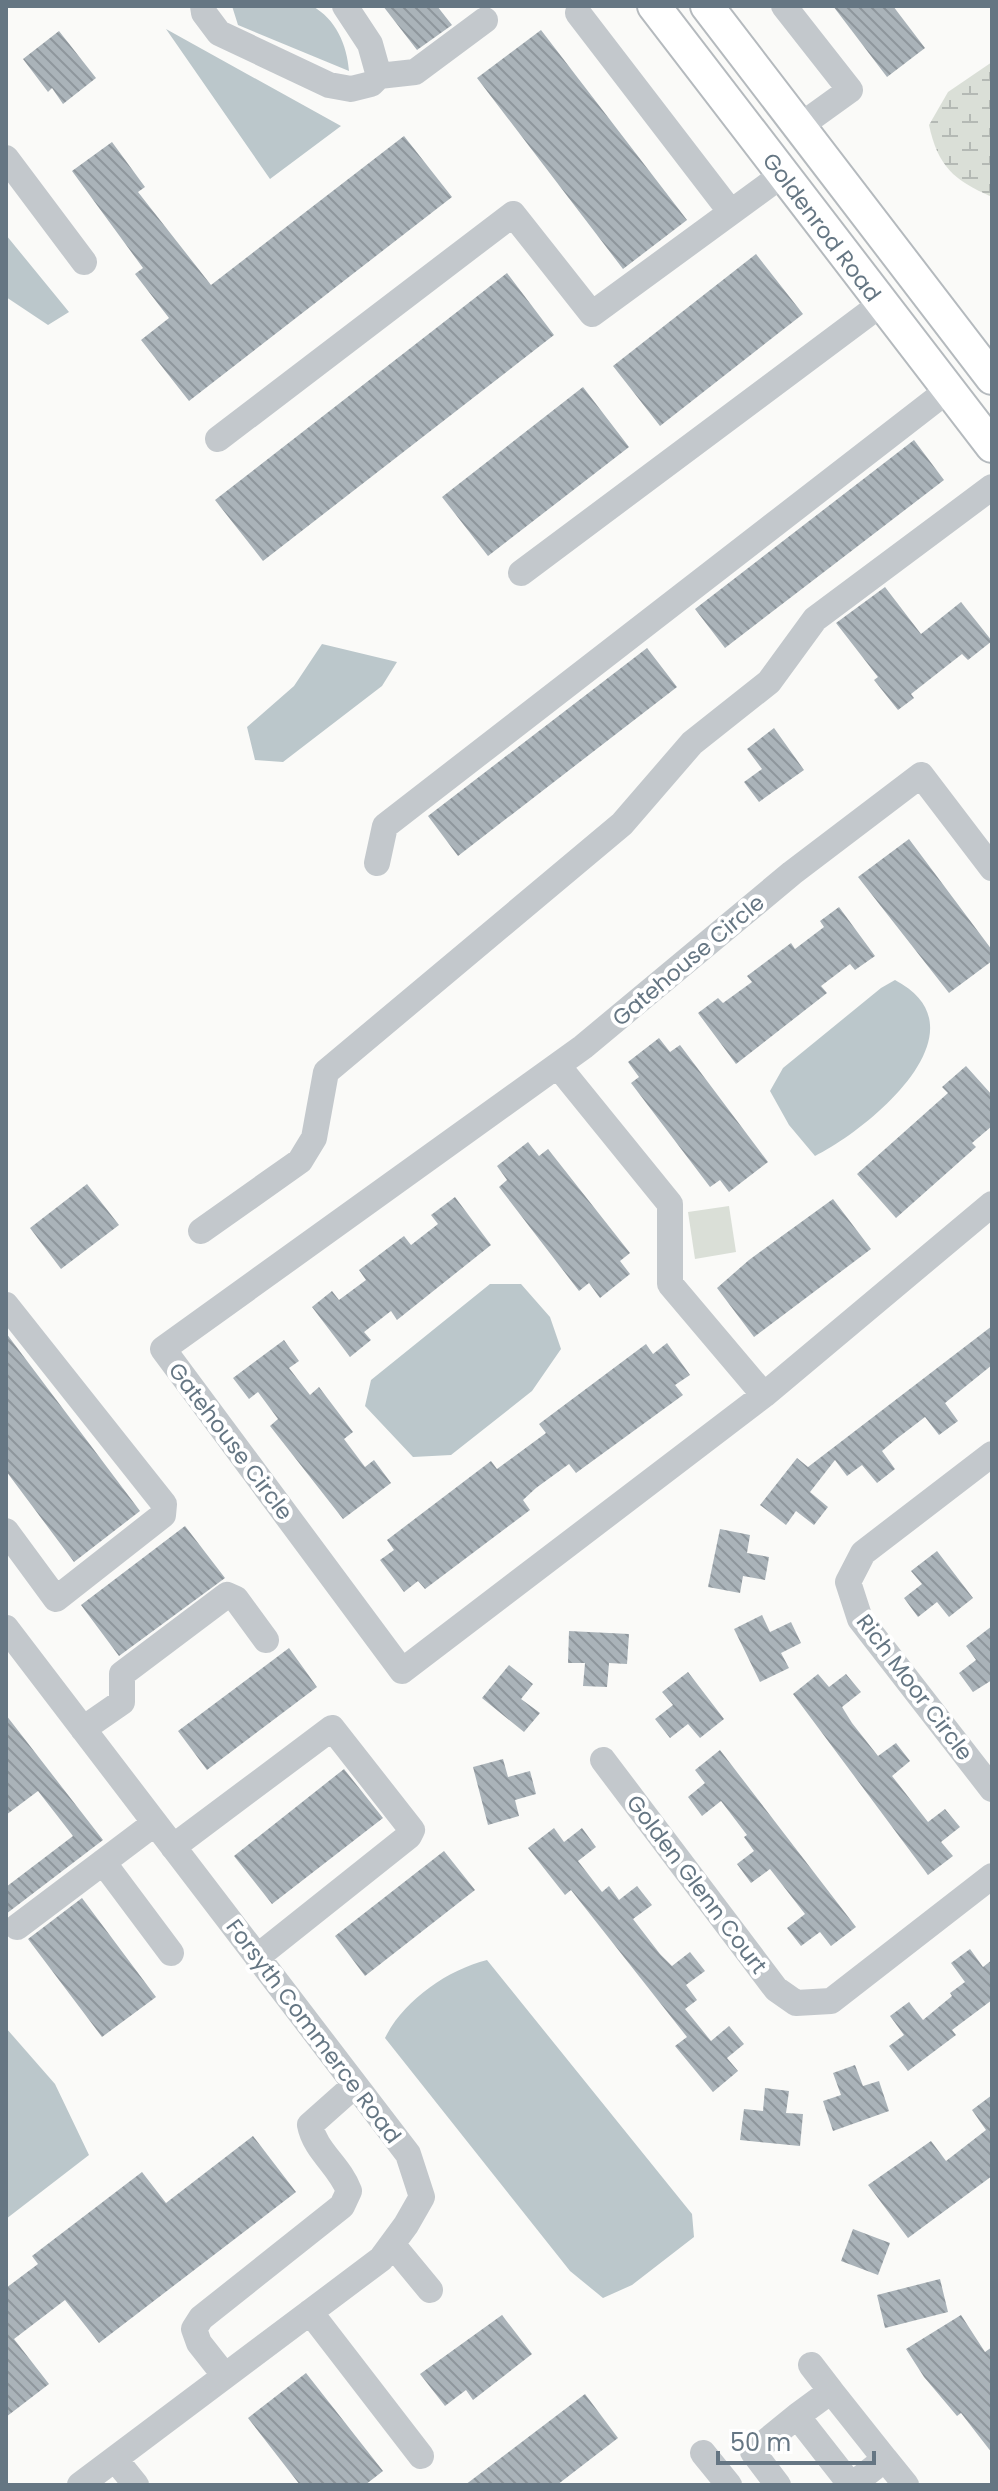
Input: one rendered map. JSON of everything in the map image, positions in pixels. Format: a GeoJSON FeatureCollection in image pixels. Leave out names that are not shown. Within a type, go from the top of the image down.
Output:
{"type":"FeatureCollection","features":[{"type":"Feature","properties":{"kind":"main road","name":"Goldenrod Road"},"geometry":{"type":"LineString","coordinates":[[654,6],[992,446]]}},
{"type":"Feature","properties":{"kind":"main road","name":"Goldenrod Road"},"geometry":{"type":"LineString","coordinates":[[707,6],[992,378]]}},
{"type":"Feature","properties":{"kind":"main road"},"geometry":{"type":"LineString","coordinates":[[731,108],[747,109],[776,126],[800,126]]}},
{"type":"Feature","properties":{"kind":"main road"},"geometry":{"type":"LineString","coordinates":[[782,175],[808,172],[846,187]]}},
{"type":"Feature","properties":{"kind":"street"},"geometry":{"type":"LineString","coordinates":[[203,6],[204,13],[219,33],[329,85],[363,87],[379,76],[415,72],[487,11]]}},
{"type":"Feature","properties":{"kind":"street"},"geometry":{"type":"LineString","coordinates":[[345,6],[370,44],[379,76]]}},
{"type":"Feature","properties":{"kind":"street"},"geometry":{"type":"LineString","coordinates":[[784,6],[850,90],[800,126]]}},
{"type":"Feature","properties":{"kind":"street"},"geometry":{"type":"LineString","coordinates":[[578,13],[730,211]]}},
{"type":"Feature","properties":{"kind":"street"},"geometry":{"type":"LineString","coordinates":[[6,158],[84,262]]}},
{"type":"Feature","properties":{"kind":"street"},"geometry":{"type":"LineString","coordinates":[[218,439],[513,214],[592,314],[782,175]]}},
{"type":"Feature","properties":{"kind":"street"},"geometry":{"type":"LineString","coordinates":[[521,573],[881,304]]}},
{"type":"Feature","properties":{"kind":"street"},"geometry":{"type":"LineString","coordinates":[[377,863],[385,826],[948,390]]}},
{"type":"Feature","properties":{"kind":"street"},"geometry":{"type":"LineString","coordinates":[[201,1231],[300,1161],[314,1138],[326,1072],[622,824],[692,743],[769,682],[815,619],[992,487]]}},
{"type":"Feature","properties":{"kind":"street","name":"Gatehouse Circle"},"geometry":{"type":"LineString","coordinates":[[992,868],[921,775],[792,873],[558,1066],[163,1349],[402,1671],[764,1395],[992,1204]]}},
{"type":"Feature","properties":{"kind":"street"},"geometry":{"type":"LineString","coordinates":[[558,1066],[670,1204],[670,1284],[764,1395]]}},
{"type":"Feature","properties":{"kind":"street"},"geometry":{"type":"LineString","coordinates":[[6,1305],[164,1504],[163,1515],[56,1599],[6,1531]]}},
{"type":"Feature","properties":{"kind":"street","name":"Rich Moor Circle"},"geometry":{"type":"LineString","coordinates":[[992,1454],[863,1553],[848,1582],[860,1619],[992,1789]]}},
{"type":"Feature","properties":{"kind":"street"},"geometry":{"type":"LineString","coordinates":[[83,1729],[122,1702],[122,1674],[227,1595],[236,1599],[266,1640]]}},
{"type":"Feature","properties":{"kind":"street","name":"Forsyth Commerce Road"},"geometry":{"type":"LineString","coordinates":[[11,1644],[83,1729],[408,2154],[422,2197],[381,2259],[80,2485]]}},
{"type":"Feature","properties":{"kind":"street"},"geometry":{"type":"LineString","coordinates":[[173,1847],[332,1728],[412,1830],[409,1836],[257,1957]]}},
{"type":"Feature","properties":{"kind":"street","name":"Golden Glenn Court"},"geometry":{"type":"LineString","coordinates":[[603,1760],[776,1989],[796,2003],[831,2001],[992,1876]]}},
{"type":"Feature","properties":{"kind":"street"},"geometry":{"type":"LineString","coordinates":[[17,1927],[155,1823]]}},
{"type":"Feature","properties":{"kind":"street"},"geometry":{"type":"LineString","coordinates":[[103,1862],[171,1953]]}},
{"type":"Feature","properties":{"kind":"street"},"geometry":{"type":"LineString","coordinates":[[225,2376],[199,2343],[194,2329],[201,2318],[342,2206],[349,2191],[344,2178],[312,2138],[310,2125],[355,2085]]}},
{"type":"Feature","properties":{"kind":"street"},"geometry":{"type":"LineString","coordinates":[[392,2244],[430,2290]]}},
{"type":"Feature","properties":{"kind":"street"},"geometry":{"type":"LineString","coordinates":[[310,2312],[421,2456]]}},
{"type":"Feature","properties":{"kind":"street"},"geometry":{"type":"LineString","coordinates":[[811,2365],[906,2485]]}},
{"type":"Feature","properties":{"kind":"street"},"geometry":{"type":"LineString","coordinates":[[778,2485],[753,2452],[831,2391]]}},
{"type":"Feature","properties":{"kind":"street"},"geometry":{"type":"LineString","coordinates":[[797,2416],[851,2485],[885,2459]]}},
{"type":"Feature","properties":{"kind":"street"},"geometry":{"type":"LineString","coordinates":[[703,2453],[729,2485]]}},
{"type":"Feature","properties":{"kind":"street"},"geometry":{"type":"LineString","coordinates":[[115,2459],[136,2485]]}},
{"type":"Feature","properties":{"kind":"green space"},"geometry":{"type":"Polygon","coordinates":[[[992,62],[992,197],[957,178],[949,170],[937,151],[929,125],[948,92],[992,62]]]}},
{"type":"Feature","properties":{"kind":"green space"},"geometry":{"type":"Polygon","coordinates":[[[729,1206],[736,1252],[695,1259],[688,1212],[729,1206]]]}},
{"type":"Feature","properties":{"kind":"shaded area"},"geometry":{"type":"Polygon","coordinates":[[[232,6],[312,6],[334,25],[346,52],[349,71],[238,25],[232,6]]]}},
{"type":"Feature","properties":{"kind":"shaded area"},"geometry":{"type":"Polygon","coordinates":[[[166,29],[341,126],[270,179],[166,29]]]}},
{"type":"Feature","properties":{"kind":"shaded area"},"geometry":{"type":"Polygon","coordinates":[[[6,235],[69,312],[48,325],[6,297],[6,235]]]}},
{"type":"Feature","properties":{"kind":"shaded area"},"geometry":{"type":"Polygon","coordinates":[[[322,644],[397,662],[382,686],[283,762],[255,760],[247,727],[294,686],[322,644]]]}},
{"type":"Feature","properties":{"kind":"shaded area"},"geometry":{"type":"Polygon","coordinates":[[[895,980],[921,1001],[930,1025],[925,1051],[910,1077],[889,1102],[863,1125],[815,1156],[789,1125],[770,1091],[783,1068],[895,980]]]}},
{"type":"Feature","properties":{"kind":"shaded area"},"geometry":{"type":"Polygon","coordinates":[[[490,1284],[521,1284],[550,1317],[561,1349],[532,1391],[451,1455],[413,1457],[365,1406],[371,1380],[490,1284]]]}},
{"type":"Feature","properties":{"kind":"shaded area"},"geometry":{"type":"Polygon","coordinates":[[[487,1960],[692,2214],[694,2237],[632,2285],[603,2298],[570,2271],[385,2038],[403,2012],[428,1989],[457,1971],[487,1960]]]}},
{"type":"Feature","properties":{"kind":"shaded area"},"geometry":{"type":"Polygon","coordinates":[[[6,2028],[55,2084],[89,2155],[6,2219],[6,2028]]]}},
{"type":"Feature","properties":{"kind":"building"},"geometry":{"type":"Polygon","coordinates":[[[383,6],[437,6],[452,25],[417,50],[383,6]]]}},
{"type":"Feature","properties":{"kind":"building"},"geometry":{"type":"Polygon","coordinates":[[[833,6],[893,6],[925,48],[887,77],[833,6]]]}},
{"type":"Feature","properties":{"kind":"building"},"geometry":{"type":"Polygon","coordinates":[[[541,30],[687,220],[623,269],[477,78],[541,30]]]}},
{"type":"Feature","properties":{"kind":"building"},"geometry":{"type":"Polygon","coordinates":[[[59,31],[96,78],[63,104],[52,88],[48,92],[23,59],[59,31]]]}},
{"type":"Feature","properties":{"kind":"building"},"geometry":{"type":"Polygon","coordinates":[[[404,136],[452,197],[189,401],[141,340],[169,318],[135,274],[143,268],[72,171],[112,142],[145,187],[138,192],[211,285],[404,136]]]}},
{"type":"Feature","properties":{"kind":"building"},"geometry":{"type":"Polygon","coordinates":[[[756,254],[803,314],[660,426],[613,366],[756,254]]]}},
{"type":"Feature","properties":{"kind":"building"},"geometry":{"type":"Polygon","coordinates":[[[507,273],[554,335],[263,561],[215,500],[507,273]]]}},
{"type":"Feature","properties":{"kind":"building"},"geometry":{"type":"Polygon","coordinates":[[[583,387],[629,447],[488,556],[442,497],[583,387]]]}},
{"type":"Feature","properties":{"kind":"building"},"geometry":{"type":"Polygon","coordinates":[[[914,440],[944,480],[725,648],[695,609],[914,440]]]}},
{"type":"Feature","properties":{"kind":"building"},"geometry":{"type":"Polygon","coordinates":[[[885,587],[921,634],[961,602],[992,641],[968,660],[962,654],[911,694],[914,698],[898,710],[874,680],[878,677],[836,623],[885,587]]]}},
{"type":"Feature","properties":{"kind":"building"},"geometry":{"type":"Polygon","coordinates":[[[647,648],[677,687],[458,856],[428,816],[647,648]]]}},
{"type":"Feature","properties":{"kind":"building"},"geometry":{"type":"Polygon","coordinates":[[[774,728],[804,770],[759,802],[744,782],[762,769],[747,749],[774,728]]]}},
{"type":"Feature","properties":{"kind":"building"},"geometry":{"type":"Polygon","coordinates":[[[909,839],[992,950],[992,961],[949,993],[858,877],[909,839]]]}},
{"type":"Feature","properties":{"kind":"building"},"geometry":{"type":"Polygon","coordinates":[[[839,907],[875,956],[855,970],[850,964],[821,986],[827,993],[736,1064],[698,1013],[718,998],[723,1003],[752,982],[747,976],[791,943],[795,949],[824,927],[820,921],[839,907]]]}},
{"type":"Feature","properties":{"kind":"building"},"geometry":{"type":"Polygon","coordinates":[[[659,1038],[670,1052],[680,1045],[768,1162],[729,1192],[720,1180],[710,1187],[631,1083],[639,1077],[628,1062],[659,1038]]]}},
{"type":"Feature","properties":{"kind":"building"},"geometry":{"type":"Polygon","coordinates":[[[966,1066],[992,1095],[992,1126],[972,1143],[976,1147],[896,1218],[857,1174],[948,1093],[942,1087],[966,1066]]]}},
{"type":"Feature","properties":{"kind":"building"},"geometry":{"type":"Polygon","coordinates":[[[528,1142],[539,1156],[548,1149],[630,1253],[620,1261],[630,1274],[600,1298],[589,1283],[579,1291],[499,1187],[507,1180],[497,1166],[528,1142]]]}},
{"type":"Feature","properties":{"kind":"building"},"geometry":{"type":"Polygon","coordinates":[[[87,1184],[119,1225],[61,1269],[30,1228],[87,1184]]]}},
{"type":"Feature","properties":{"kind":"building"},"geometry":{"type":"Polygon","coordinates":[[[455,1197],[491,1245],[397,1320],[391,1311],[364,1332],[371,1340],[350,1357],[312,1307],[332,1291],[339,1300],[366,1280],[359,1270],[404,1236],[411,1245],[438,1224],[431,1215],[455,1197]]]}},
{"type":"Feature","properties":{"kind":"building"},"geometry":{"type":"Polygon","coordinates":[[[833,1199],[871,1249],[754,1337],[717,1288],[749,1260],[833,1199]]]}},
{"type":"Feature","properties":{"kind":"building"},"geometry":{"type":"Polygon","coordinates":[[[992,1326],[992,1365],[945,1403],[958,1421],[939,1435],[925,1417],[882,1451],[895,1469],[877,1483],[862,1465],[847,1476],[835,1460],[810,1492],[828,1507],[814,1525],[796,1511],[786,1525],[760,1505],[797,1458],[808,1467],[992,1326]]]}},
{"type":"Feature","properties":{"kind":"building"},"geometry":{"type":"Polygon","coordinates":[[[6,1333],[140,1511],[74,1562],[6,1471],[6,1333]]]}},
{"type":"Feature","properties":{"kind":"building"},"geometry":{"type":"Polygon","coordinates":[[[284,1340],[299,1361],[289,1368],[310,1395],[319,1387],[353,1432],[344,1439],[365,1467],[374,1460],[391,1483],[343,1519],[270,1426],[278,1419],[258,1392],[249,1399],[233,1378],[284,1340]]]}},
{"type":"Feature","properties":{"kind":"building"},"geometry":{"type":"Polygon","coordinates":[[[667,1343],[690,1375],[675,1385],[683,1395],[576,1473],[569,1464],[536,1488],[523,1500],[530,1510],[425,1589],[418,1581],[404,1592],[380,1560],[394,1550],[387,1540],[491,1461],[497,1469],[546,1433],[539,1424],[646,1344],[653,1354],[667,1343]]]}},
{"type":"Feature","properties":{"kind":"building"},"geometry":{"type":"Polygon","coordinates":[[[185,1526],[225,1578],[119,1656],[81,1605],[185,1526]]]}},
{"type":"Feature","properties":{"kind":"building"},"geometry":{"type":"Polygon","coordinates":[[[720,1529],[750,1535],[747,1553],[769,1557],[765,1580],[743,1576],[740,1593],[708,1587],[720,1529]]]}},
{"type":"Feature","properties":{"kind":"building"},"geometry":{"type":"Polygon","coordinates":[[[937,1551],[973,1598],[949,1617],[937,1602],[918,1617],[904,1598],[922,1584],[911,1571],[937,1551]]]}},
{"type":"Feature","properties":{"kind":"building"},"geometry":{"type":"Polygon","coordinates":[[[762,1615],[770,1632],[791,1622],[801,1643],[781,1653],[789,1668],[760,1682],[734,1629],[762,1615]]]}},
{"type":"Feature","properties":{"kind":"building"},"geometry":{"type":"Polygon","coordinates":[[[992,1626],[992,1680],[973,1692],[959,1673],[976,1660],[966,1646],[992,1626]]]}},
{"type":"Feature","properties":{"kind":"building"},"geometry":{"type":"Polygon","coordinates":[[[569,1631],[629,1634],[627,1664],[609,1663],[607,1687],[583,1686],[585,1663],[568,1663],[569,1631]]]}},
{"type":"Feature","properties":{"kind":"building"},"geometry":{"type":"Polygon","coordinates":[[[289,1648],[317,1687],[207,1770],[178,1731],[289,1648]]]}},
{"type":"Feature","properties":{"kind":"building"},"geometry":{"type":"Polygon","coordinates":[[[509,1665],[533,1684],[521,1699],[540,1713],[524,1732],[482,1698],[509,1665]]]}},
{"type":"Feature","properties":{"kind":"building"},"geometry":{"type":"Polygon","coordinates":[[[688,1672],[724,1719],[700,1738],[688,1724],[670,1738],[655,1719],[673,1705],[662,1692],[688,1672]]]}},
{"type":"Feature","properties":{"kind":"building"},"geometry":{"type":"Polygon","coordinates":[[[818,1674],[829,1687],[846,1674],[861,1692],[842,1707],[852,1723],[878,1756],[896,1743],[910,1761],[892,1776],[928,1822],[945,1809],[960,1827],[941,1842],[953,1856],[928,1875],[793,1694],[818,1674]]]}},
{"type":"Feature","properties":{"kind":"building"},"geometry":{"type":"Polygon","coordinates":[[[6,1715],[103,1840],[6,1914],[6,1887],[73,1836],[38,1791],[6,1815],[6,1715]]]}},
{"type":"Feature","properties":{"kind":"building"},"geometry":{"type":"Polygon","coordinates":[[[720,1750],[856,1927],[831,1946],[820,1932],[801,1946],[787,1928],[805,1914],[770,1869],[751,1883],[737,1864],[754,1851],[744,1837],[747,1835],[721,1801],[702,1816],[688,1797],[705,1783],[695,1770],[720,1750]]]}},
{"type":"Feature","properties":{"kind":"building"},"geometry":{"type":"Polygon","coordinates":[[[503,1759],[508,1777],[530,1771],[536,1794],[515,1800],[519,1816],[488,1825],[473,1767],[503,1759]]]}},
{"type":"Feature","properties":{"kind":"building"},"geometry":{"type":"Polygon","coordinates":[[[344,1769],[383,1818],[272,1904],[234,1856],[344,1769]]]}},
{"type":"Feature","properties":{"kind":"building"},"geometry":{"type":"Polygon","coordinates":[[[554,1828],[564,1842],[582,1828],[596,1847],[578,1861],[602,1892],[609,1886],[619,1900],[637,1886],[652,1905],[633,1919],[660,1954],[672,1966],[690,1952],[705,1971],[686,1985],[697,2000],[685,2009],[711,2041],[729,2026],[744,2044],[727,2058],[738,2071],[713,2092],[675,2046],[687,2037],[571,1890],[565,1895],[528,1848],[554,1828]]]}},
{"type":"Feature","properties":{"kind":"building"},"geometry":{"type":"Polygon","coordinates":[[[444,1851],[475,1890],[365,1976],[335,1936],[444,1851]]]}},
{"type":"Feature","properties":{"kind":"building"},"geometry":{"type":"Polygon","coordinates":[[[82,1898],[156,1997],[102,2037],[28,1939],[82,1898]]]}},
{"type":"Feature","properties":{"kind":"building"},"geometry":{"type":"Polygon","coordinates":[[[970,1949],[983,1967],[992,1960],[992,2000],[952,2030],[956,2035],[908,2071],[889,2046],[904,2035],[890,2016],[909,2002],[923,2020],[952,1996],[950,1993],[965,1982],[951,1963],[970,1949]]]}},
{"type":"Feature","properties":{"kind":"building"},"geometry":{"type":"Polygon","coordinates":[[[855,2065],[863,2086],[879,2081],[889,2111],[833,2131],[823,2101],[841,2095],[833,2073],[855,2065]]]}},
{"type":"Feature","properties":{"kind":"building"},"geometry":{"type":"Polygon","coordinates":[[[765,2088],[789,2091],[786,2113],[803,2114],[800,2146],[740,2140],[744,2109],[763,2111],[765,2088]]]}},
{"type":"Feature","properties":{"kind":"building"},"geometry":{"type":"Polygon","coordinates":[[[992,2095],[992,2176],[908,2238],[868,2185],[931,2141],[946,2161],[986,2130],[972,2110],[992,2095]]]}},
{"type":"Feature","properties":{"kind":"building"},"geometry":{"type":"Polygon","coordinates":[[[253,2136],[296,2192],[99,2343],[65,2300],[14,2339],[49,2384],[6,2417],[6,2288],[38,2264],[32,2256],[142,2172],[166,2203],[253,2136]]]}},
{"type":"Feature","properties":{"kind":"building"},"geometry":{"type":"Polygon","coordinates":[[[853,2229],[890,2243],[878,2275],[841,2261],[853,2229]]]}},
{"type":"Feature","properties":{"kind":"building"},"geometry":{"type":"Polygon","coordinates":[[[940,2279],[948,2312],[885,2328],[877,2295],[940,2279]]]}},
{"type":"Feature","properties":{"kind":"building"},"geometry":{"type":"Polygon","coordinates":[[[502,2315],[532,2354],[473,2400],[466,2390],[445,2406],[420,2374],[502,2315]]]}},
{"type":"Feature","properties":{"kind":"building"},"geometry":{"type":"Polygon","coordinates":[[[961,2315],[985,2352],[992,2347],[992,2453],[961,2413],[957,2416],[924,2377],[906,2349],[961,2315]]]}},
{"type":"Feature","properties":{"kind":"building"},"geometry":{"type":"Polygon","coordinates":[[[306,2373],[383,2471],[365,2485],[300,2485],[248,2418],[306,2373]]]}},
{"type":"Feature","properties":{"kind":"building"},"geometry":{"type":"Polygon","coordinates":[[[585,2394],[618,2438],[557,2485],[465,2485],[585,2394]]]}}]}
